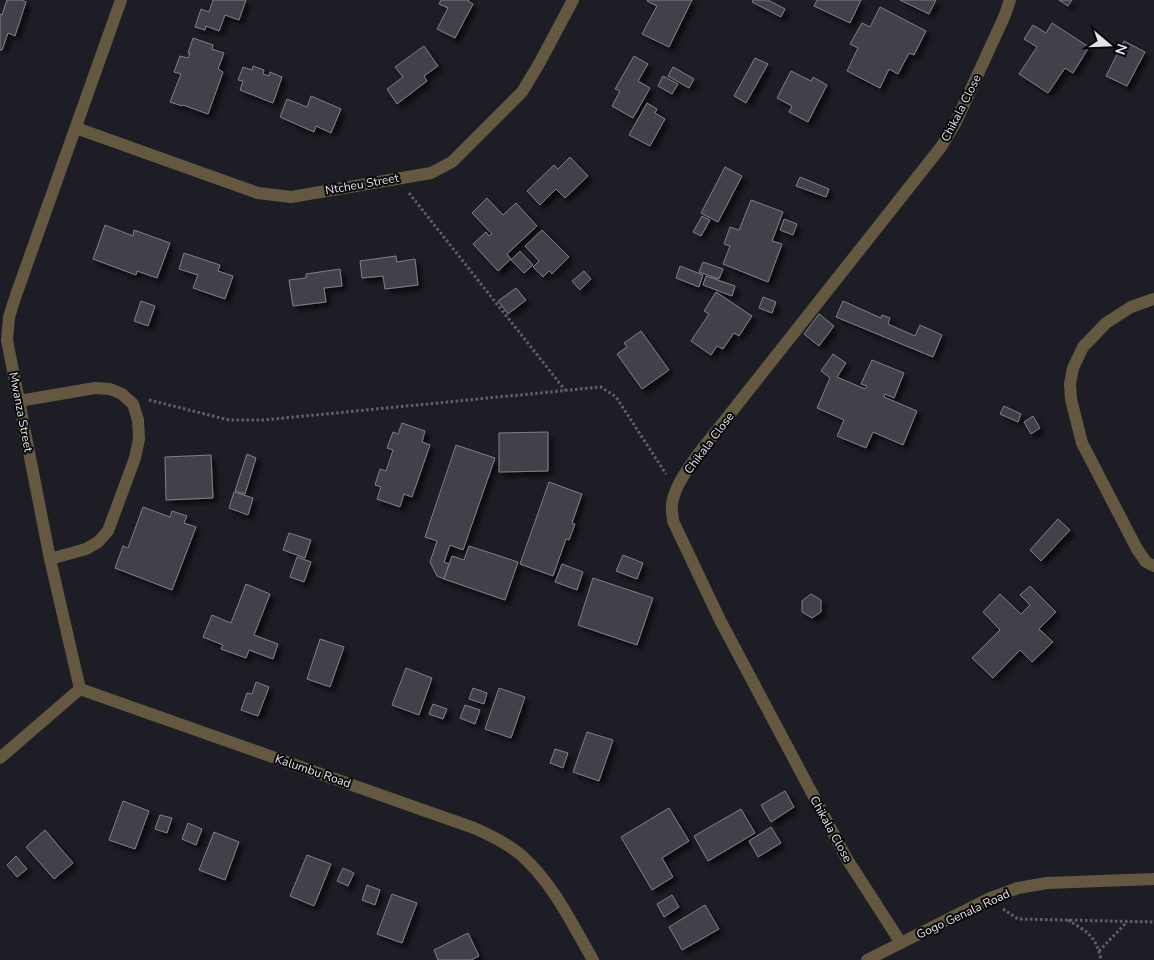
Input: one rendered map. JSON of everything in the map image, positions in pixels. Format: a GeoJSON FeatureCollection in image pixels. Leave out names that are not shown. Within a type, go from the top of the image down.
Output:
{"type":"FeatureCollection","features":[{"type":"Feature","properties":{"kind":"street","name":"Mwanza Street"},"geometry":{"type":"LineString","coordinates":[[80,689],[50,559],[7,340],[4,316],[76,128],[121,0]]}},
{"type":"Feature","properties":{"kind":"street","name":"Ntcheu Street"},"geometry":{"type":"LineString","coordinates":[[76,128],[258,193],[291,196],[431,172],[452,162],[522,92],[573,0]]}},
{"type":"Feature","properties":{"kind":"street","name":"Chikala Close"},"geometry":{"type":"LineString","coordinates":[[902,943],[847,859],[720,620],[673,521],[672,506],[676,490],[685,473],[699,454],[941,147],[955,124],[1005,15],[1010,0]]}},
{"type":"Feature","properties":{"kind":"street"},"geometry":{"type":"LineString","coordinates":[[1154,299],[1131,307],[1106,323],[1083,347],[1073,368],[1070,384],[1071,399],[1082,443],[1137,549],[1146,562],[1154,566]]}},
{"type":"Feature","properties":{"kind":"street"},"geometry":{"type":"LineString","coordinates":[[19,401],[95,388],[110,389],[122,394],[133,404],[138,420],[139,439],[135,458],[108,531],[98,542],[86,549],[50,559]]}},
{"type":"Feature","properties":{"kind":"street"},"geometry":{"type":"LineString","coordinates":[[0,758],[80,689]]}},
{"type":"Feature","properties":{"kind":"street","name":"Kalumbu Road"},"geometry":{"type":"LineString","coordinates":[[80,689],[464,824],[498,839],[520,854],[539,873],[593,960]]}},
{"type":"Feature","properties":{"kind":"street","name":"Gogo Genala Road"},"geometry":{"type":"LineString","coordinates":[[867,960],[988,899],[1018,888],[1047,882],[1154,879]]}},
{"type":"Feature","properties":{"kind":"path"},"geometry":{"type":"LineString","coordinates":[[397,178],[565,390]]}},
{"type":"Feature","properties":{"kind":"path"},"geometry":{"type":"LineString","coordinates":[[149,400],[229,420],[264,420],[601,387],[616,396],[676,490]]}},
{"type":"Feature","properties":{"kind":"path"},"geometry":{"type":"LineString","coordinates":[[988,899],[1018,919],[1154,922]]}},
{"type":"Feature","properties":{"kind":"path"},"geometry":{"type":"LineString","coordinates":[[1067,919],[1091,935],[1101,960]]}},
{"type":"Feature","properties":{"kind":"path"},"geometry":{"type":"LineString","coordinates":[[1099,951],[1127,922]]}},
{"type":"Feature","properties":{"kind":"building"},"geometry":{"type":"Polygon","coordinates":[[[7,0],[26,2],[15,36],[8,33],[2,50],[0,50],[0,14],[2,15],[7,0]]]}},
{"type":"Feature","properties":{"kind":"building"},"geometry":{"type":"Polygon","coordinates":[[[213,0],[246,0],[239,20],[225,15],[219,31],[206,26],[205,30],[195,27],[201,9],[209,12],[213,0]]]}},
{"type":"Feature","properties":{"kind":"building"},"geometry":{"type":"Polygon","coordinates":[[[441,0],[469,0],[473,4],[455,38],[437,29],[448,8],[439,4],[441,0]]]}},
{"type":"Feature","properties":{"kind":"building"},"geometry":{"type":"Polygon","coordinates":[[[648,0],[692,0],[669,47],[642,34],[657,6],[648,0]]]}},
{"type":"Feature","properties":{"kind":"building"},"geometry":{"type":"Polygon","coordinates":[[[753,0],[768,0],[785,9],[781,17],[752,2],[753,0]]]}},
{"type":"Feature","properties":{"kind":"building"},"geometry":{"type":"Polygon","coordinates":[[[817,0],[861,0],[850,23],[814,6],[817,0]]]}},
{"type":"Feature","properties":{"kind":"building"},"geometry":{"type":"Polygon","coordinates":[[[900,0],[936,0],[929,14],[900,0]]]}},
{"type":"Feature","properties":{"kind":"building"},"geometry":{"type":"Polygon","coordinates":[[[1059,0],[1072,0],[1068,6],[1059,0]]]}},
{"type":"Feature","properties":{"kind":"building"},"geometry":{"type":"Polygon","coordinates":[[[880,7],[926,31],[914,55],[909,53],[898,74],[889,69],[880,88],[847,71],[858,48],[850,44],[862,23],[870,27],[880,7]]]}},
{"type":"Feature","properties":{"kind":"building"},"geometry":{"type":"Polygon","coordinates":[[[1052,23],[1089,47],[1073,73],[1065,68],[1048,93],[1019,74],[1037,47],[1024,39],[1033,25],[1046,33],[1052,23]]]}},
{"type":"Feature","properties":{"kind":"building"},"geometry":{"type":"Polygon","coordinates":[[[193,38],[213,45],[212,49],[224,53],[218,69],[223,72],[208,114],[170,102],[181,74],[174,72],[180,56],[188,58],[193,38]]]}},
{"type":"Feature","properties":{"kind":"building"},"geometry":{"type":"Polygon","coordinates":[[[1124,41],[1145,52],[1127,86],[1106,76],[1124,41]]]}},
{"type":"Feature","properties":{"kind":"building"},"geometry":{"type":"Polygon","coordinates":[[[424,46],[438,66],[424,76],[427,81],[397,104],[387,89],[403,77],[395,67],[424,46]]]}},
{"type":"Feature","properties":{"kind":"building"},"geometry":{"type":"Polygon","coordinates":[[[634,56],[648,64],[638,81],[650,88],[633,118],[612,106],[620,91],[615,89],[634,56]]]}},
{"type":"Feature","properties":{"kind":"building"},"geometry":{"type":"Polygon","coordinates":[[[755,58],[768,64],[746,103],[734,96],[755,58]]]}},
{"type":"Feature","properties":{"kind":"building"},"geometry":{"type":"Polygon","coordinates":[[[253,66],[264,70],[263,74],[269,76],[270,72],[282,77],[273,103],[240,90],[243,81],[238,80],[243,67],[252,70],[253,66]]]}},
{"type":"Feature","properties":{"kind":"building"},"geometry":{"type":"Polygon","coordinates":[[[673,67],[694,79],[689,88],[668,76],[673,67]]]}},
{"type":"Feature","properties":{"kind":"building"},"geometry":{"type":"Polygon","coordinates":[[[791,71],[811,81],[813,77],[827,85],[808,122],[789,112],[792,106],[777,98],[791,71]]]}},
{"type":"Feature","properties":{"kind":"building"},"geometry":{"type":"Polygon","coordinates":[[[663,76],[678,84],[672,94],[658,86],[663,76]]]}},
{"type":"Feature","properties":{"kind":"building"},"geometry":{"type":"Polygon","coordinates":[[[311,96],[341,109],[331,133],[316,126],[314,132],[280,117],[287,99],[307,107],[311,96]]]}},
{"type":"Feature","properties":{"kind":"building"},"geometry":{"type":"Polygon","coordinates":[[[647,103],[657,109],[655,113],[665,119],[650,146],[629,135],[647,103]]]}},
{"type":"Feature","properties":{"kind":"building"},"geometry":{"type":"Polygon","coordinates":[[[570,157],[588,176],[565,198],[556,189],[540,205],[527,191],[554,165],[558,169],[570,157]]]}},
{"type":"Feature","properties":{"kind":"building"},"geometry":{"type":"Polygon","coordinates":[[[725,167],[742,176],[718,222],[701,213],[725,167]]]}},
{"type":"Feature","properties":{"kind":"building"},"geometry":{"type":"Polygon","coordinates":[[[800,177],[829,189],[826,197],[796,186],[800,177]]]}},
{"type":"Feature","properties":{"kind":"building"},"geometry":{"type":"Polygon","coordinates":[[[487,198],[503,215],[516,203],[537,226],[507,254],[511,259],[498,271],[473,244],[486,232],[489,236],[492,234],[472,213],[487,198]]]}},
{"type":"Feature","properties":{"kind":"building"},"geometry":{"type":"Polygon","coordinates":[[[751,200],[783,212],[772,241],[782,244],[768,282],[723,264],[730,246],[724,244],[730,227],[739,230],[751,200]]]}},
{"type":"Feature","properties":{"kind":"building"},"geometry":{"type":"Polygon","coordinates":[[[702,216],[710,220],[701,236],[693,232],[702,216]]]}},
{"type":"Feature","properties":{"kind":"building"},"geometry":{"type":"Polygon","coordinates":[[[784,219],[797,224],[793,235],[780,230],[784,219]]]}},
{"type":"Feature","properties":{"kind":"building"},"geometry":{"type":"Polygon","coordinates":[[[105,225],[133,236],[134,230],[170,243],[157,278],[137,271],[136,275],[93,259],[105,225]]]}},
{"type":"Feature","properties":{"kind":"building"},"geometry":{"type":"Polygon","coordinates":[[[542,230],[569,257],[552,274],[549,271],[543,277],[533,267],[539,261],[525,246],[542,230]]]}},
{"type":"Feature","properties":{"kind":"building"},"geometry":{"type":"Polygon","coordinates":[[[520,251],[533,265],[524,273],[511,260],[520,251]]]}},
{"type":"Feature","properties":{"kind":"building"},"geometry":{"type":"Polygon","coordinates":[[[184,253],[220,265],[218,271],[233,276],[225,299],[193,288],[198,275],[179,269],[184,253]]]}},
{"type":"Feature","properties":{"kind":"building"},"geometry":{"type":"Polygon","coordinates":[[[396,256],[397,262],[415,259],[418,285],[385,289],[383,276],[362,278],[360,261],[396,256]]]}},
{"type":"Feature","properties":{"kind":"building"},"geometry":{"type":"Polygon","coordinates":[[[703,262],[723,269],[719,279],[699,272],[703,262]]]}},
{"type":"Feature","properties":{"kind":"building"},"geometry":{"type":"Polygon","coordinates":[[[680,266],[703,275],[699,287],[676,278],[680,266]]]}},
{"type":"Feature","properties":{"kind":"building"},"geometry":{"type":"Polygon","coordinates":[[[340,269],[342,286],[324,288],[326,302],[293,306],[289,280],[306,278],[306,274],[340,269]]]}},
{"type":"Feature","properties":{"kind":"building"},"geometry":{"type":"Polygon","coordinates":[[[584,271],[591,279],[580,290],[572,281],[584,271]]]}},
{"type":"Feature","properties":{"kind":"building"},"geometry":{"type":"Polygon","coordinates":[[[706,276],[735,286],[732,296],[703,285],[706,276]]]}},
{"type":"Feature","properties":{"kind":"building"},"geometry":{"type":"Polygon","coordinates":[[[516,288],[526,300],[508,314],[498,301],[516,288]]]}},
{"type":"Feature","properties":{"kind":"building"},"geometry":{"type":"Polygon","coordinates":[[[716,292],[752,316],[739,336],[734,333],[723,349],[717,346],[711,355],[691,341],[709,314],[704,311],[716,292]]]}},
{"type":"Feature","properties":{"kind":"building"},"geometry":{"type":"Polygon","coordinates":[[[763,297],[776,302],[772,313],[759,308],[763,297]]]}},
{"type":"Feature","properties":{"kind":"building"},"geometry":{"type":"Polygon","coordinates":[[[141,301],[155,306],[148,326],[134,321],[141,301]]]}},
{"type":"Feature","properties":{"kind":"building"},"geometry":{"type":"Polygon","coordinates":[[[843,301],[881,318],[882,315],[890,318],[888,324],[915,336],[920,325],[942,335],[933,357],[836,317],[843,301]]]}},
{"type":"Feature","properties":{"kind":"building"},"geometry":{"type":"Polygon","coordinates":[[[819,314],[834,326],[819,346],[804,334],[819,314]]]}},
{"type":"Feature","properties":{"kind":"building"},"geometry":{"type":"Polygon","coordinates":[[[641,331],[669,370],[642,389],[617,354],[627,347],[624,343],[641,331]]]}},
{"type":"Feature","properties":{"kind":"building"},"geometry":{"type":"Polygon","coordinates":[[[833,354],[846,363],[837,377],[865,389],[867,386],[861,384],[872,360],[904,373],[894,398],[885,394],[884,397],[917,411],[903,445],[873,432],[866,448],[837,436],[844,420],[817,408],[830,378],[821,371],[833,354]]]}},
{"type":"Feature","properties":{"kind":"building"},"geometry":{"type":"Polygon","coordinates":[[[1004,406],[1021,414],[1018,422],[1000,414],[1004,406]]]}},
{"type":"Feature","properties":{"kind":"building"},"geometry":{"type":"Polygon","coordinates":[[[1033,416],[1040,428],[1031,434],[1024,422],[1033,416]]]}},
{"type":"Feature","properties":{"kind":"building"},"geometry":{"type":"Polygon","coordinates":[[[402,423],[425,431],[422,442],[430,445],[412,497],[404,494],[400,507],[377,499],[381,487],[375,485],[380,469],[386,471],[393,450],[387,448],[393,432],[398,434],[402,423]]]}},
{"type":"Feature","properties":{"kind":"building"},"geometry":{"type":"Polygon","coordinates":[[[548,432],[548,471],[499,472],[499,433],[548,432]]]}},
{"type":"Feature","properties":{"kind":"building"},"geometry":{"type":"Polygon","coordinates":[[[456,445],[495,458],[463,550],[450,545],[444,562],[449,564],[444,579],[437,576],[430,562],[437,541],[425,537],[456,445]]]}},
{"type":"Feature","properties":{"kind":"building"},"geometry":{"type":"Polygon","coordinates":[[[247,454],[256,458],[245,494],[235,491],[247,454]]]}},
{"type":"Feature","properties":{"kind":"building"},"geometry":{"type":"Polygon","coordinates":[[[211,455],[213,498],[166,500],[165,457],[211,455]]]}},
{"type":"Feature","properties":{"kind":"building"},"geometry":{"type":"Polygon","coordinates":[[[549,482],[582,494],[572,523],[575,524],[569,540],[566,539],[553,576],[520,564],[549,482]]]}},
{"type":"Feature","properties":{"kind":"building"},"geometry":{"type":"Polygon","coordinates":[[[234,492],[253,498],[248,515],[229,508],[234,492]]]}},
{"type":"Feature","properties":{"kind":"building"},"geometry":{"type":"Polygon","coordinates":[[[143,507],[170,517],[172,511],[187,516],[184,523],[196,527],[172,590],[115,568],[123,546],[128,548],[143,507]]]}},
{"type":"Feature","properties":{"kind":"building"},"geometry":{"type":"Polygon","coordinates":[[[1058,519],[1070,530],[1041,561],[1030,550],[1058,519]]]}},
{"type":"Feature","properties":{"kind":"building"},"geometry":{"type":"Polygon","coordinates":[[[289,533],[311,540],[305,558],[283,550],[289,533]]]}},
{"type":"Feature","properties":{"kind":"building"},"geometry":{"type":"Polygon","coordinates":[[[469,546],[518,562],[505,600],[444,579],[452,556],[464,560],[469,546]]]}},
{"type":"Feature","properties":{"kind":"building"},"geometry":{"type":"Polygon","coordinates":[[[623,555],[643,563],[637,579],[616,571],[623,555]]]}},
{"type":"Feature","properties":{"kind":"building"},"geometry":{"type":"Polygon","coordinates":[[[297,557],[311,562],[304,582],[290,577],[297,557]]]}},
{"type":"Feature","properties":{"kind":"building"},"geometry":{"type":"Polygon","coordinates":[[[562,564],[583,572],[577,590],[555,582],[562,564]]]}},
{"type":"Feature","properties":{"kind":"building"},"geometry":{"type":"Polygon","coordinates":[[[593,578],[653,598],[637,645],[578,625],[593,578]]]}},
{"type":"Feature","properties":{"kind":"building"},"geometry":{"type":"Polygon","coordinates":[[[246,584],[270,594],[254,635],[278,644],[273,659],[249,650],[246,658],[221,649],[223,645],[203,637],[212,615],[231,623],[246,584]]]}},
{"type":"Feature","properties":{"kind":"building"},"geometry":{"type":"Polygon","coordinates":[[[1030,586],[1056,612],[1039,629],[1053,642],[1032,662],[1020,650],[993,678],[972,658],[1000,630],[983,612],[1000,594],[1021,614],[1030,605],[1020,595],[1030,586]]]}},
{"type":"Feature","properties":{"kind":"building"},"geometry":{"type":"Polygon","coordinates":[[[811,594],[821,600],[821,612],[812,618],[802,612],[802,601],[811,594]]]}},
{"type":"Feature","properties":{"kind":"building"},"geometry":{"type":"Polygon","coordinates":[[[320,639],[344,647],[330,687],[307,679],[320,639]]]}},
{"type":"Feature","properties":{"kind":"building"},"geometry":{"type":"Polygon","coordinates":[[[406,668],[432,678],[419,715],[392,705],[406,668]]]}},
{"type":"Feature","properties":{"kind":"building"},"geometry":{"type":"Polygon","coordinates":[[[256,682],[269,687],[258,716],[241,710],[247,693],[252,694],[256,682]]]}},
{"type":"Feature","properties":{"kind":"building"},"geometry":{"type":"Polygon","coordinates":[[[473,688],[487,693],[484,704],[469,699],[473,688]]]}},
{"type":"Feature","properties":{"kind":"building"},"geometry":{"type":"Polygon","coordinates":[[[499,688],[525,697],[511,738],[485,729],[499,688]]]}},
{"type":"Feature","properties":{"kind":"building"},"geometry":{"type":"Polygon","coordinates":[[[433,704],[447,709],[443,719],[429,714],[433,704]]]}},
{"type":"Feature","properties":{"kind":"building"},"geometry":{"type":"Polygon","coordinates":[[[465,705],[480,710],[475,724],[460,718],[465,705]]]}},
{"type":"Feature","properties":{"kind":"building"},"geometry":{"type":"Polygon","coordinates":[[[587,732],[613,740],[599,781],[573,772],[587,732]]]}},
{"type":"Feature","properties":{"kind":"building"},"geometry":{"type":"Polygon","coordinates":[[[555,749],[568,753],[563,768],[550,763],[555,749]]]}},
{"type":"Feature","properties":{"kind":"building"},"geometry":{"type":"Polygon","coordinates":[[[785,791],[794,807],[771,822],[761,805],[785,791]]]}},
{"type":"Feature","properties":{"kind":"building"},"geometry":{"type":"Polygon","coordinates":[[[123,801],[149,811],[135,849],[109,840],[123,801]]]}},
{"type":"Feature","properties":{"kind":"building"},"geometry":{"type":"Polygon","coordinates":[[[669,808],[689,841],[662,858],[673,877],[652,890],[621,837],[669,808]]]}},
{"type":"Feature","properties":{"kind":"building"},"geometry":{"type":"Polygon","coordinates":[[[741,809],[755,833],[708,861],[694,836],[741,809]]]}},
{"type":"Feature","properties":{"kind":"building"},"geometry":{"type":"Polygon","coordinates":[[[160,815],[172,818],[167,833],[155,829],[160,815]]]}},
{"type":"Feature","properties":{"kind":"building"},"geometry":{"type":"Polygon","coordinates":[[[188,823],[202,829],[196,845],[182,839],[188,823]]]}},
{"type":"Feature","properties":{"kind":"building"},"geometry":{"type":"Polygon","coordinates":[[[771,827],[781,843],[758,857],[749,841],[771,827]]]}},
{"type":"Feature","properties":{"kind":"building"},"geometry":{"type":"Polygon","coordinates":[[[45,830],[73,863],[54,879],[26,847],[45,830]]]}},
{"type":"Feature","properties":{"kind":"building"},"geometry":{"type":"Polygon","coordinates":[[[214,832],[239,842],[225,880],[199,870],[214,832]]]}},
{"type":"Feature","properties":{"kind":"building"},"geometry":{"type":"Polygon","coordinates":[[[307,855],[331,864],[314,906],[290,896],[307,855]]]}},
{"type":"Feature","properties":{"kind":"building"},"geometry":{"type":"Polygon","coordinates":[[[16,856],[27,869],[17,877],[7,865],[16,856]]]}},
{"type":"Feature","properties":{"kind":"building"},"geometry":{"type":"Polygon","coordinates":[[[343,868],[354,873],[348,886],[337,881],[343,868]]]}},
{"type":"Feature","properties":{"kind":"building"},"geometry":{"type":"Polygon","coordinates":[[[367,885],[380,890],[375,905],[362,900],[367,885]]]}},
{"type":"Feature","properties":{"kind":"building"},"geometry":{"type":"Polygon","coordinates":[[[392,894],[417,903],[402,943],[377,934],[392,894]]]}},
{"type":"Feature","properties":{"kind":"building"},"geometry":{"type":"Polygon","coordinates":[[[672,895],[679,907],[664,917],[657,904],[672,895]]]}},
{"type":"Feature","properties":{"kind":"building"},"geometry":{"type":"Polygon","coordinates":[[[705,905],[719,929],[682,950],[669,927],[705,905]]]}},
{"type":"Feature","properties":{"kind":"building"},"geometry":{"type":"Polygon","coordinates":[[[468,933],[479,956],[471,960],[438,960],[434,950],[468,933]]]}}]}
